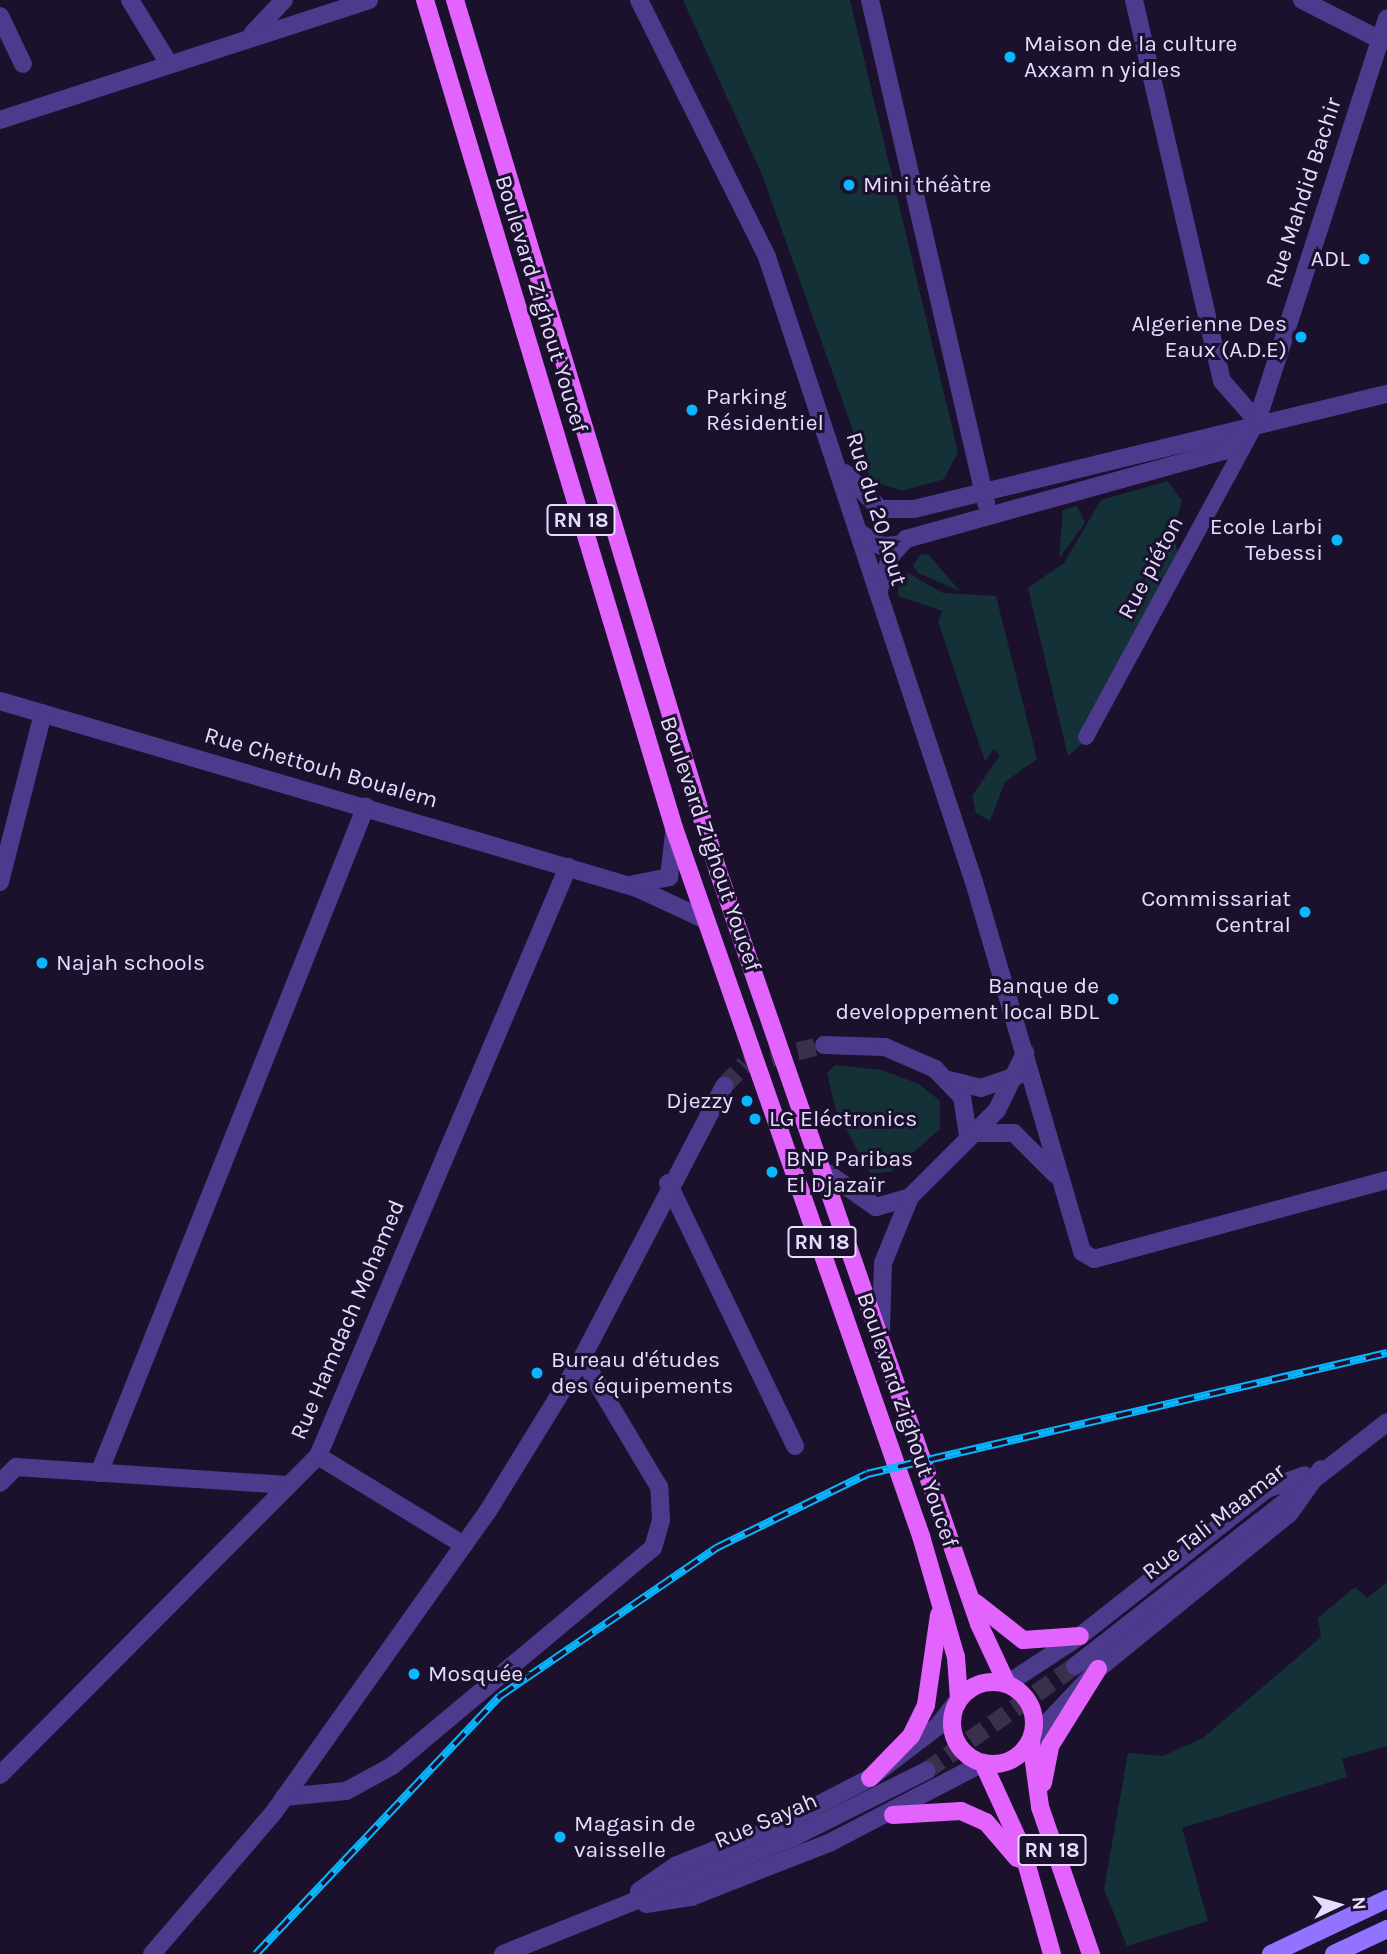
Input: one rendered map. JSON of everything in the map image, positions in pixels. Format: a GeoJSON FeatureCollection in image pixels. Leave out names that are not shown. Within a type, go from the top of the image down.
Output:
{"type":"FeatureCollection","features":[{"type":"Feature","properties":{"kind":"main road","name":"Boulevard Zighout Youcef"},"geometry":{"type":"LineString","coordinates":[[425,0],[674,828],[767,1081],[921,1536],[940,1598],[960,1699]]}},
{"type":"Feature","properties":{"kind":"main road","name":"Boulevard Zighout Youcef"},"geometry":{"type":"LineString","coordinates":[[455,2],[639,618],[968,1592],[1007,1684]]}},
{"type":"Feature","properties":{"kind":"main road"},"geometry":{"type":"LineString","coordinates":[[968,1592],[987,1617],[1023,1640],[1080,1636]]}},
{"type":"Feature","properties":{"kind":"main road"},"geometry":{"type":"LineString","coordinates":[[870,1777],[911,1736],[926,1705],[940,1598]]}},
{"type":"Feature","properties":{"kind":"main road"},"geometry":{"type":"LineString","coordinates":[[1040,1807],[1050,1746],[1098,1669]]}},
{"type":"Feature","properties":{"kind":"main road"},"geometry":{"type":"LineString","coordinates":[[981,1683],[1007,1684],[1028,1701],[1031,1740],[1006,1763],[983,1763],[954,1738],[960,1699],[981,1683]]}},
{"type":"Feature","properties":{"kind":"main road","name":"RN 18"},"geometry":{"type":"LineString","coordinates":[[1031,1740],[1040,1807],[1091,1954]]}},
{"type":"Feature","properties":{"kind":"main road","name":"RN 18"},"geometry":{"type":"LineString","coordinates":[[983,1763],[1034,1881],[1052,1954]]}},
{"type":"Feature","properties":{"kind":"main road"},"geometry":{"type":"LineString","coordinates":[[893,1815],[946,1809],[986,1822],[1034,1881]]}},
{"type":"Feature","properties":{"kind":"main road"},"geometry":{"type":"LineString","coordinates":[[1271,1954],[1387,1899]]}},
{"type":"Feature","properties":{"kind":"main road"},"geometry":{"type":"LineString","coordinates":[[1334,1954],[1387,1929]]}},
{"type":"Feature","properties":{"kind":"street"},"geometry":{"type":"LineString","coordinates":[[130,0],[169,64]]}},
{"type":"Feature","properties":{"kind":"street"},"geometry":{"type":"LineString","coordinates":[[233,44],[259,29],[284,0]]}},
{"type":"Feature","properties":{"kind":"street"},"geometry":{"type":"LineString","coordinates":[[312,0],[339,10]]}},
{"type":"Feature","properties":{"kind":"street"},"geometry":{"type":"LineString","coordinates":[[0,120],[369,0]]}},
{"type":"Feature","properties":{"kind":"street","name":"Rue du 20 Aout"},"geometry":{"type":"LineString","coordinates":[[639,0],[767,257],[837,462],[877,596],[1026,1050],[1082,1252],[1094,1258],[1387,1180]]}},
{"type":"Feature","properties":{"kind":"street"},"geometry":{"type":"LineString","coordinates":[[870,0],[989,513]]}},
{"type":"Feature","properties":{"kind":"street"},"geometry":{"type":"LineString","coordinates":[[1134,0],[1222,381],[1257,421]]}},
{"type":"Feature","properties":{"kind":"street"},"geometry":{"type":"LineString","coordinates":[[1302,0],[1379,39]]}},
{"type":"Feature","properties":{"kind":"street"},"geometry":{"type":"LineString","coordinates":[[0,16],[23,64]]}},
{"type":"Feature","properties":{"kind":"street","name":"Rue Mahdid Bachir"},"geometry":{"type":"LineString","coordinates":[[1257,421],[1387,18]]}},
{"type":"Feature","properties":{"kind":"street"},"geometry":{"type":"LineString","coordinates":[[837,462],[880,509],[914,509],[1257,421],[1387,394]]}},
{"type":"Feature","properties":{"kind":"street"},"geometry":{"type":"LineString","coordinates":[[858,532],[870,543],[897,545],[989,513],[1224,450],[1257,421]]}},
{"type":"Feature","properties":{"kind":"street","name":"Rue piéton"},"geometry":{"type":"LineString","coordinates":[[1086,737],[1257,421]]}},
{"type":"Feature","properties":{"kind":"street"},"geometry":{"type":"LineString","coordinates":[[877,596],[897,545]]}},
{"type":"Feature","properties":{"kind":"street","name":"Rue Chettouh Boualem"},"geometry":{"type":"LineString","coordinates":[[0,701],[366,806],[627,885],[706,920]]}},
{"type":"Feature","properties":{"kind":"street"},"geometry":{"type":"LineString","coordinates":[[0,882],[43,713]]}},
{"type":"Feature","properties":{"kind":"street"},"geometry":{"type":"LineString","coordinates":[[99,1473],[366,806]]}},
{"type":"Feature","properties":{"kind":"street"},"geometry":{"type":"LineString","coordinates":[[627,885],[669,877],[674,828]]}},
{"type":"Feature","properties":{"kind":"street","name":"Rue Hamdach Mohamed"},"geometry":{"type":"LineString","coordinates":[[0,1775],[318,1457],[568,867]]}},
{"type":"Feature","properties":{"kind":"street"},"geometry":{"type":"LineString","coordinates":[[824,1045],[904,1052],[949,1080],[981,1088],[1020,1075]]}},
{"type":"Feature","properties":{"kind":"street"},"geometry":{"type":"LineString","coordinates":[[881,1329],[883,1263],[910,1197],[968,1133],[997,1110],[1020,1075],[1026,1050]]}},
{"type":"Feature","properties":{"kind":"street"},"geometry":{"type":"LineString","coordinates":[[949,1080],[966,1106],[968,1133]]}},
{"type":"Feature","properties":{"kind":"street"},"geometry":{"type":"LineString","coordinates":[[152,1954],[284,1797],[464,1545],[582,1358],[668,1183],[724,1086]]}},
{"type":"Feature","properties":{"kind":"street"},"geometry":{"type":"LineString","coordinates":[[968,1133],[1014,1133],[1041,1153],[1064,1188]]}},
{"type":"Feature","properties":{"kind":"street"},"geometry":{"type":"LineString","coordinates":[[827,1173],[876,1207],[910,1197]]}},
{"type":"Feature","properties":{"kind":"street"},"geometry":{"type":"LineString","coordinates":[[668,1183],[795,1446]]}},
{"type":"Feature","properties":{"kind":"street"},"geometry":{"type":"LineString","coordinates":[[284,1797],[346,1791],[392,1766],[653,1548],[661,1521],[659,1487],[582,1358]]}},
{"type":"Feature","properties":{"kind":"street","name":"Rue Tali Maamar"},"geometry":{"type":"LineString","coordinates":[[1075,1666],[1321,1469],[1387,1422]]}},
{"type":"Feature","properties":{"kind":"street"},"geometry":{"type":"LineString","coordinates":[[318,1457],[464,1545]]}},
{"type":"Feature","properties":{"kind":"street"},"geometry":{"type":"LineString","coordinates":[[0,1482],[8,1464],[99,1473],[288,1485]]}},
{"type":"Feature","properties":{"kind":"street"},"geometry":{"type":"LineString","coordinates":[[1007,1684],[1080,1636],[1267,1489],[1321,1469]]}},
{"type":"Feature","properties":{"kind":"street"},"geometry":{"type":"LineString","coordinates":[[1031,1740],[1098,1669],[1289,1514],[1321,1469]]}},
{"type":"Feature","properties":{"kind":"street"},"geometry":{"type":"LineString","coordinates":[[609,1910],[677,1865],[787,1821],[870,1777],[937,1727],[960,1699]]}},
{"type":"Feature","properties":{"kind":"street"},"geometry":{"type":"LineString","coordinates":[[609,1910],[691,1897],[893,1815],[983,1763]]}},
{"type":"Feature","properties":{"kind":"street","name":"Rue Sayah"},"geometry":{"type":"LineString","coordinates":[[503,1954],[818,1827],[926,1771]]}},
{"type":"Feature","properties":{"kind":"green space"},"geometry":{"type":"Polygon","coordinates":[[[683,0],[850,0],[958,452],[944,479],[902,491],[871,481],[763,177],[683,0]]]}},
{"type":"Feature","properties":{"kind":"green space"},"geometry":{"type":"Polygon","coordinates":[[[1168,481],[1182,501],[1173,532],[1178,554],[1078,738],[1083,743],[1068,756],[1028,588],[1064,563],[1101,500],[1168,481]]]}},
{"type":"Feature","properties":{"kind":"green space"},"geometry":{"type":"Polygon","coordinates":[[[1077,506],[1085,523],[1059,558],[1063,510],[1077,506]]]}},
{"type":"Feature","properties":{"kind":"green space"},"geometry":{"type":"Polygon","coordinates":[[[921,554],[929,555],[960,591],[918,573],[913,565],[921,554]]]}},
{"type":"Feature","properties":{"kind":"green space"},"geometry":{"type":"Polygon","coordinates":[[[908,573],[943,593],[996,596],[1037,759],[1005,782],[990,821],[976,813],[972,796],[1000,755],[994,749],[985,761],[938,621],[943,611],[898,596],[899,576],[908,573]]]}},
{"type":"Feature","properties":{"kind":"green space"},"geometry":{"type":"Polygon","coordinates":[[[835,1065],[882,1070],[919,1084],[940,1101],[940,1129],[891,1172],[870,1173],[836,1111],[827,1073],[835,1065]]]}},
{"type":"Feature","properties":{"kind":"green space"},"geometry":{"type":"Polygon","coordinates":[[[1387,1582],[1387,1746],[1342,1759],[1347,1777],[1182,1828],[1208,1921],[1127,1946],[1104,1889],[1128,1753],[1163,1756],[1203,1738],[1321,1637],[1318,1618],[1355,1587],[1367,1598],[1387,1582]]]}},
{"type":"Feature","properties":{"kind":"tunnel"},"geometry":{"type":"LineString","coordinates":[[724,1086],[745,1064],[824,1045]]}},
{"type":"Feature","properties":{"kind":"tunnel"},"geometry":{"type":"LineString","coordinates":[[926,1771],[1075,1666]]}},
{"type":"Feature","properties":{"kind":"railway"},"geometry":{"type":"LineString","coordinates":[[256,1954],[500,1696],[716,1548],[867,1474],[1387,1353]]}},
{"type":"Feature","properties":{"kind":"place","name":"Maison de la culture Axxam n yidles"},"geometry":{"type":"Point","coordinates":[1010,57]}},
{"type":"Feature","properties":{"kind":"place","name":"Mini théàtre"},"geometry":{"type":"Point","coordinates":[849,185]}},
{"type":"Feature","properties":{"kind":"place","name":"ADL"},"geometry":{"type":"Point","coordinates":[1364,259]}},
{"type":"Feature","properties":{"kind":"place","name":"Algerienne Des Eaux (A.D.E)"},"geometry":{"type":"Point","coordinates":[1301,337]}},
{"type":"Feature","properties":{"kind":"place","name":"Parking Résidentiel"},"geometry":{"type":"Point","coordinates":[692,410]}},
{"type":"Feature","properties":{"kind":"place","name":"Ecole Larbi Tebessi"},"geometry":{"type":"Point","coordinates":[1337,540]}},
{"type":"Feature","properties":{"kind":"place","name":"Commissariat Central"},"geometry":{"type":"Point","coordinates":[1305,912]}},
{"type":"Feature","properties":{"kind":"place","name":"Najah schools"},"geometry":{"type":"Point","coordinates":[42,963]}},
{"type":"Feature","properties":{"kind":"place","name":"Banque de developpement local BDL"},"geometry":{"type":"Point","coordinates":[1113,999]}},
{"type":"Feature","properties":{"kind":"place","name":"Djezzy"},"geometry":{"type":"Point","coordinates":[747,1101]}},
{"type":"Feature","properties":{"kind":"place","name":"LG Eléctronics"},"geometry":{"type":"Point","coordinates":[755,1119]}},
{"type":"Feature","properties":{"kind":"place","name":"BNP Paribas El Djazaïr"},"geometry":{"type":"Point","coordinates":[772,1172]}},
{"type":"Feature","properties":{"kind":"place","name":"Bureau d'études des équipements"},"geometry":{"type":"Point","coordinates":[537,1373]}},
{"type":"Feature","properties":{"kind":"place","name":"Mosquée"},"geometry":{"type":"Point","coordinates":[414,1674]}},
{"type":"Feature","properties":{"kind":"place","name":"Magasin de vaisselle"},"geometry":{"type":"Point","coordinates":[560,1837]}}]}
